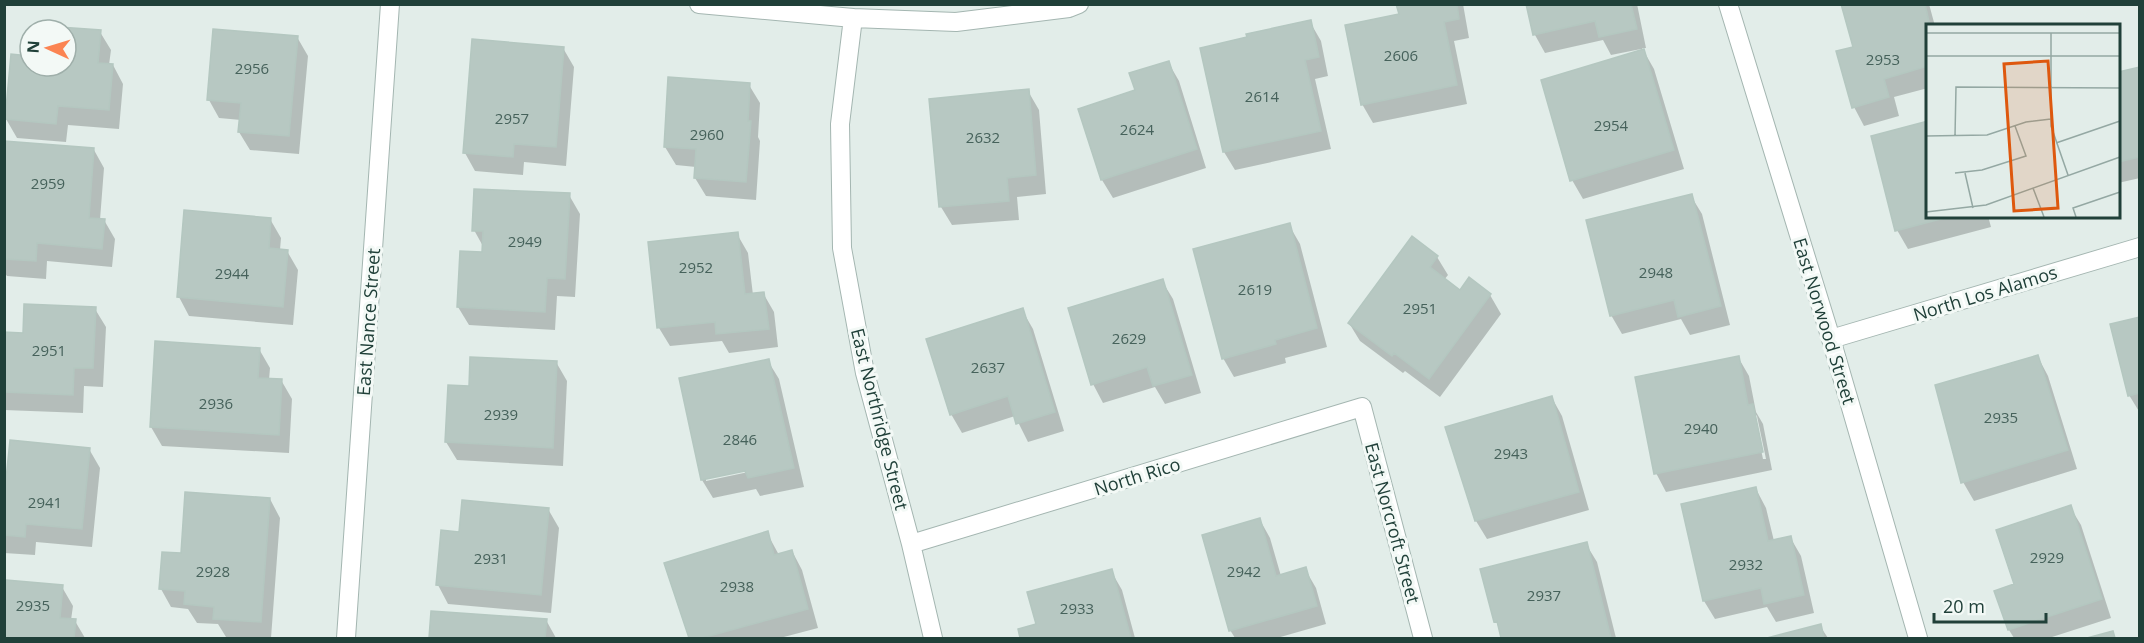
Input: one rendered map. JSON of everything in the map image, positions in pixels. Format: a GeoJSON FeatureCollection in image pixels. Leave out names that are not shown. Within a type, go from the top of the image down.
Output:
{"type":"FeatureCollection","features":[{"type":"Feature","properties":{"kind":"street","name":"East Nance Street"},"geometry":{"type":"LineString","coordinates":[[346,639],[390,4]]}},
{"type":"Feature","properties":{"kind":"street"},"geometry":{"type":"LineString","coordinates":[[699,4],[853,18],[956,22],[1069,8],[1079,4]]}},
{"type":"Feature","properties":{"kind":"street","name":"East Norwood Street"},"geometry":{"type":"LineString","coordinates":[[1728,4],[1831,339],[1918,639]]}},
{"type":"Feature","properties":{"kind":"street","name":"East Northridge Street"},"geometry":{"type":"LineString","coordinates":[[853,18],[840,124],[842,248],[865,373],[911,544],[933,639]]}},
{"type":"Feature","properties":{"kind":"street","name":"North Los Alamos"},"geometry":{"type":"LineString","coordinates":[[1831,339],[2139,247]]}},
{"type":"Feature","properties":{"kind":"street","name":"North Rico"},"geometry":{"type":"LineString","coordinates":[[911,544],[1362,407]]}},
{"type":"Feature","properties":{"kind":"street","name":"East Norcroft Street"},"geometry":{"type":"LineString","coordinates":[[1362,407],[1423,639]]}},
{"type":"Feature","properties":{"kind":"building"},"geometry":{"type":"Polygon","coordinates":[[[1396,4],[1457,4],[1459,19],[1444,22],[1457,85],[1361,105],[1345,25],[1399,14],[1396,4]]]}},
{"type":"Feature","properties":{"kind":"building"},"geometry":{"type":"Polygon","coordinates":[[[1526,4],[1631,4],[1637,29],[1599,37],[1595,21],[1533,35],[1526,4]]]}},
{"type":"Feature","properties":{"kind":"building"},"geometry":{"type":"Polygon","coordinates":[[[1841,4],[1925,4],[1930,24],[1926,24],[1926,67],[1884,79],[1889,97],[1852,108],[1836,51],[1853,47],[1841,4]]]}},
{"type":"Feature","properties":{"kind":"building"},"geometry":{"type":"Polygon","coordinates":[[[1311,20],[1319,57],[1305,60],[1321,131],[1223,152],[1200,48],[1247,37],[1246,34],[1311,20]]]}},
{"type":"Feature","properties":{"kind":"building"},"geometry":{"type":"Polygon","coordinates":[[[78,28],[101,30],[98,63],[113,64],[109,110],[58,106],[56,124],[5,119],[11,54],[18,55],[18,78],[78,78],[78,28]]]}},
{"type":"Feature","properties":{"kind":"building"},"geometry":{"type":"Polygon","coordinates":[[[213,29],[298,36],[289,136],[238,132],[241,103],[207,100],[213,29]]]}},
{"type":"Feature","properties":{"kind":"building"},"geometry":{"type":"Polygon","coordinates":[[[472,39],[564,47],[556,147],[514,144],[513,157],[463,153],[472,39]]]}},
{"type":"Feature","properties":{"kind":"building"},"geometry":{"type":"Polygon","coordinates":[[[1644,49],[1674,150],[1570,181],[1541,80],[1644,49]]]}},
{"type":"Feature","properties":{"kind":"building"},"geometry":{"type":"Polygon","coordinates":[[[1169,61],[1197,149],[1101,180],[1078,109],[1135,90],[1129,73],[1169,61]]]}},
{"type":"Feature","properties":{"kind":"building"},"geometry":{"type":"Polygon","coordinates":[[[2140,67],[2140,157],[2120,162],[2120,72],[2140,67]]]}},
{"type":"Feature","properties":{"kind":"building"},"geometry":{"type":"Polygon","coordinates":[[[668,77],[750,83],[748,121],[751,121],[746,182],[694,178],[696,149],[664,147],[668,77]]]}},
{"type":"Feature","properties":{"kind":"building"},"geometry":{"type":"Polygon","coordinates":[[[1029,89],[1036,175],[1007,178],[1009,201],[939,207],[929,99],[1029,89]]]}},
{"type":"Feature","properties":{"kind":"building"},"geometry":{"type":"Polygon","coordinates":[[[1926,122],[1926,218],[1944,218],[1895,231],[1871,136],[1926,122]]]}},
{"type":"Feature","properties":{"kind":"building"},"geometry":{"type":"Polygon","coordinates":[[[4,141],[94,148],[89,218],[105,219],[102,249],[37,243],[36,261],[4,259],[4,141]]]}},
{"type":"Feature","properties":{"kind":"building"},"geometry":{"type":"Polygon","coordinates":[[[474,189],[570,193],[565,279],[547,278],[545,312],[457,307],[460,251],[482,252],[483,231],[472,231],[474,189]]]}},
{"type":"Feature","properties":{"kind":"building"},"geometry":{"type":"Polygon","coordinates":[[[1692,194],[1721,306],[1678,317],[1674,300],[1610,316],[1586,220],[1692,194]]]}},
{"type":"Feature","properties":{"kind":"building"},"geometry":{"type":"Polygon","coordinates":[[[184,210],[271,218],[269,248],[288,250],[283,307],[177,297],[184,210]]]}},
{"type":"Feature","properties":{"kind":"building"},"geometry":{"type":"Polygon","coordinates":[[[1290,223],[1317,328],[1275,340],[1276,344],[1222,359],[1193,249],[1290,223]]]}},
{"type":"Feature","properties":{"kind":"building"},"geometry":{"type":"Polygon","coordinates":[[[738,232],[745,294],[764,292],[769,329],[716,334],[715,322],[657,328],[648,242],[738,232]]]}},
{"type":"Feature","properties":{"kind":"building"},"geometry":{"type":"Polygon","coordinates":[[[1412,236],[1438,256],[1430,267],[1460,290],[1469,277],[1491,294],[1429,379],[1394,353],[1392,356],[1348,323],[1412,236]]]}},
{"type":"Feature","properties":{"kind":"building"},"geometry":{"type":"Polygon","coordinates":[[[1163,279],[1192,375],[1153,386],[1147,367],[1091,385],[1068,308],[1163,279]]]}},
{"type":"Feature","properties":{"kind":"building"},"geometry":{"type":"Polygon","coordinates":[[[24,304],[96,307],[93,368],[74,368],[73,395],[4,392],[4,332],[23,333],[24,304]]]}},
{"type":"Feature","properties":{"kind":"building"},"geometry":{"type":"Polygon","coordinates":[[[1023,308],[1055,412],[1016,424],[1008,396],[950,415],[926,339],[1023,308]]]}},
{"type":"Feature","properties":{"kind":"building"},"geometry":{"type":"Polygon","coordinates":[[[2140,317],[2140,393],[2128,396],[2110,324],[2140,317]]]}},
{"type":"Feature","properties":{"kind":"building"},"geometry":{"type":"Polygon","coordinates":[[[155,341],[260,348],[258,378],[282,379],[279,435],[150,427],[155,341]]]}},
{"type":"Feature","properties":{"kind":"building"},"geometry":{"type":"Polygon","coordinates":[[[2038,355],[2068,450],[1961,483],[1935,385],[2038,355]]]}},
{"type":"Feature","properties":{"kind":"building"},"geometry":{"type":"Polygon","coordinates":[[[1739,356],[1748,405],[1753,404],[1763,452],[1654,474],[1635,377],[1739,356]]]}},
{"type":"Feature","properties":{"kind":"building"},"geometry":{"type":"Polygon","coordinates":[[[470,357],[557,361],[553,448],[445,442],[448,385],[469,386],[470,357]]]}},
{"type":"Feature","properties":{"kind":"building"},"geometry":{"type":"Polygon","coordinates":[[[769,359],[794,468],[748,478],[745,471],[701,480],[679,378],[769,359]]]}},
{"type":"Feature","properties":{"kind":"building"},"geometry":{"type":"Polygon","coordinates":[[[1552,396],[1579,492],[1475,521],[1445,427],[1552,396]]]}},
{"type":"Feature","properties":{"kind":"building"},"geometry":{"type":"Polygon","coordinates":[[[10,440],[90,448],[82,529],[26,524],[25,537],[4,535],[4,479],[6,479],[10,440]]]}},
{"type":"Feature","properties":{"kind":"building"},"geometry":{"type":"Polygon","coordinates":[[[1756,487],[1768,541],[1791,536],[1804,595],[1764,604],[1761,588],[1703,601],[1681,504],[1756,487]]]}},
{"type":"Feature","properties":{"kind":"building"},"geometry":{"type":"Polygon","coordinates":[[[185,492],[270,498],[261,622],[213,619],[214,607],[184,604],[185,591],[159,589],[162,552],[181,553],[185,492]]]}},
{"type":"Feature","properties":{"kind":"building"},"geometry":{"type":"Polygon","coordinates":[[[462,500],[549,508],[541,595],[436,585],[441,530],[459,532],[462,500]]]}},
{"type":"Feature","properties":{"kind":"building"},"geometry":{"type":"Polygon","coordinates":[[[2071,505],[2102,599],[2008,630],[1994,591],[2014,584],[1996,530],[2071,505]]]}},
{"type":"Feature","properties":{"kind":"building"},"geometry":{"type":"Polygon","coordinates":[[[1260,518],[1276,576],[1306,567],[1317,606],[1229,631],[1202,535],[1260,518]]]}},
{"type":"Feature","properties":{"kind":"building"},"geometry":{"type":"Polygon","coordinates":[[[768,531],[774,555],[792,550],[808,609],[702,638],[689,638],[664,563],[768,531]]]}},
{"type":"Feature","properties":{"kind":"building"},"geometry":{"type":"Polygon","coordinates":[[[1587,542],[1611,638],[1501,638],[1497,621],[1494,622],[1480,569],[1587,542]]]}},
{"type":"Feature","properties":{"kind":"building"},"geometry":{"type":"Polygon","coordinates":[[[1112,569],[1131,638],[1020,638],[1018,629],[1036,624],[1027,592],[1112,569]]]}},
{"type":"Feature","properties":{"kind":"building"},"geometry":{"type":"Polygon","coordinates":[[[6,580],[63,585],[60,618],[76,619],[74,638],[4,638],[6,580]]]}},
{"type":"Feature","properties":{"kind":"building"},"geometry":{"type":"Polygon","coordinates":[[[431,611],[547,619],[545,638],[429,638],[431,611]]]}},
{"type":"Feature","properties":{"kind":"building"},"geometry":{"type":"Polygon","coordinates":[[[1821,624],[1824,638],[1767,638],[1821,624]]]}},
{"type":"Feature","properties":{"kind":"building"},"geometry":{"type":"Polygon","coordinates":[[[2113,631],[2115,638],[2087,638],[2113,631]]]}}]}
